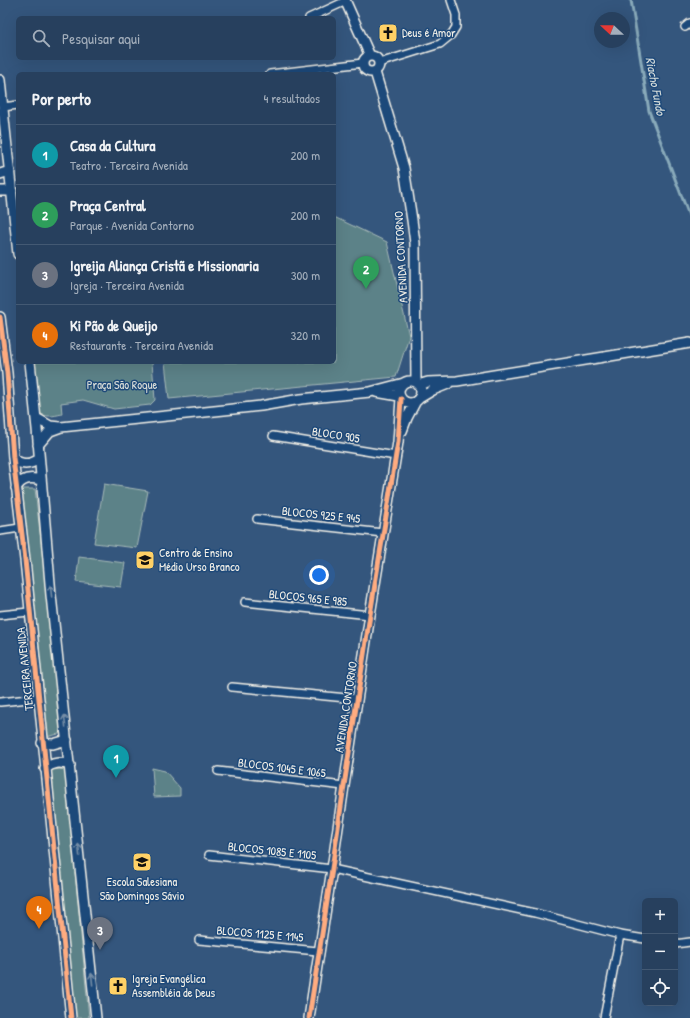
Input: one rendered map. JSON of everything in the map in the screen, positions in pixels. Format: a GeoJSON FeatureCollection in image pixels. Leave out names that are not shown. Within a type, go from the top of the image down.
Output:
{"type":"FeatureCollection","features":[{"type":"Feature","properties":{"kind":"street"},"geometry":{"type":"LineString","coordinates":[[377,67],[376,58],[370,56],[365,58],[363,63],[365,70],[369,72],[377,67],[440,44],[451,35],[456,27],[456,15],[451,0]]}},
{"type":"Feature","properties":{"kind":"street"},"geometry":{"type":"LineString","coordinates":[[313,16],[345,1],[370,56]]}},
{"type":"Feature","properties":{"kind":"street"},"geometry":{"type":"LineString","coordinates":[[287,72],[363,63]]}},
{"type":"Feature","properties":{"kind":"street","name":"AVENIDA CONTORNO"},"geometry":{"type":"LineString","coordinates":[[377,67],[404,168],[415,243],[416,349],[411,383]]}},
{"type":"Feature","properties":{"kind":"street"},"geometry":{"type":"LineString","coordinates":[[0,80],[12,191],[16,213]]}},
{"type":"Feature","properties":{"kind":"street"},"geometry":{"type":"LineString","coordinates":[[3,107],[16,105]]}},
{"type":"Feature","properties":{"kind":"street"},"geometry":{"type":"LineString","coordinates":[[0,174],[10,171]]}},
{"type":"Feature","properties":{"kind":"street"},"geometry":{"type":"LineString","coordinates":[[0,191],[12,191]]}},
{"type":"Feature","properties":{"kind":"street","name":"TERCEIRA AVENIDA"},"geometry":{"type":"LineString","coordinates":[[0,317],[7,373],[20,528],[71,1018]]}},
{"type":"Feature","properties":{"kind":"street"},"geometry":{"type":"LineString","coordinates":[[36,418],[50,426],[61,427],[254,407],[301,399],[370,392],[411,383],[457,381],[690,344]]}},
{"type":"Feature","properties":{"kind":"street"},"geometry":{"type":"LineString","coordinates":[[30,364],[51,595],[96,1018]]}},
{"type":"Feature","properties":{"kind":"street"},"geometry":{"type":"LineString","coordinates":[[370,392],[400,397],[408,403],[417,400],[433,390],[457,381]]}},
{"type":"Feature","properties":{"kind":"street"},"geometry":{"type":"LineString","coordinates":[[400,397],[399,389],[411,383]]}},
{"type":"Feature","properties":{"kind":"street"},"geometry":{"type":"LineString","coordinates":[[411,383],[421,390],[417,400]]}},
{"type":"Feature","properties":{"kind":"street","name":"AVENIDA CONTORNO"},"geometry":{"type":"LineString","coordinates":[[309,1018],[370,615],[396,456],[400,397]]}},
{"type":"Feature","properties":{"kind":"street","name":"AVENIDA CONTORNO"},"geometry":{"type":"LineString","coordinates":[[398,442],[407,418],[417,400]]}},
{"type":"Feature","properties":{"kind":"street"},"geometry":{"type":"LineString","coordinates":[[38,445],[50,431],[61,427]]}},
{"type":"Feature","properties":{"kind":"street","name":"BLOCO 905"},"geometry":{"type":"LineString","coordinates":[[273,436],[396,456]]}},
{"type":"Feature","properties":{"kind":"street"},"geometry":{"type":"LineString","coordinates":[[13,458],[22,464],[34,462],[39,459]]}},
{"type":"Feature","properties":{"kind":"street"},"geometry":{"type":"LineString","coordinates":[[16,488],[24,479],[34,478],[40,480]]}},
{"type":"Feature","properties":{"kind":"street","name":"BLOCOS 925 E 945"},"geometry":{"type":"LineString","coordinates":[[257,519],[383,533]]}},
{"type":"Feature","properties":{"kind":"street"},"geometry":{"type":"LineString","coordinates":[[0,531],[20,528]]}},
{"type":"Feature","properties":{"kind":"street","name":"BLOCOS 965 E 985"},"geometry":{"type":"LineString","coordinates":[[245,602],[370,615]]}},
{"type":"Feature","properties":{"kind":"street"},"geometry":{"type":"LineString","coordinates":[[0,615],[29,612]]}},
{"type":"Feature","properties":{"kind":"street"},"geometry":{"type":"LineString","coordinates":[[232,687],[357,699]]}},
{"type":"Feature","properties":{"kind":"street"},"geometry":{"type":"LineString","coordinates":[[0,702],[38,698]]}},
{"type":"Feature","properties":{"kind":"street"},"geometry":{"type":"LineString","coordinates":[[42,743],[53,744],[67,740]]}},
{"type":"Feature","properties":{"kind":"street"},"geometry":{"type":"LineString","coordinates":[[45,769],[50,765],[63,762],[70,765]]}},
{"type":"Feature","properties":{"kind":"street","name":"BLOCOS 1045 E 1065"},"geometry":{"type":"LineString","coordinates":[[218,771],[344,786]]}},
{"type":"Feature","properties":{"kind":"street","name":"BLOCOS 1085 E 1105"},"geometry":{"type":"LineString","coordinates":[[209,855],[332,869],[642,939]]}},
{"type":"Feature","properties":{"kind":"street"},"geometry":{"type":"LineString","coordinates":[[604,1018],[620,935]]}},
{"type":"Feature","properties":{"kind":"street","name":"BLOCOS 1125 E 1145"},"geometry":{"type":"LineString","coordinates":[[199,940],[318,951]]}},
{"type":"Feature","properties":{"kind":"street"},"geometry":{"type":"LineString","coordinates":[[678,944],[690,942]]}},
{"type":"Feature","properties":{"kind":"green space"},"geometry":{"type":"Polygon","coordinates":[[[336,218],[387,242],[409,336],[396,377],[169,399],[165,364],[336,364],[336,218]]]}},
{"type":"Feature","properties":{"kind":"green space","name":"Praça São Roque"},"geometry":{"type":"Polygon","coordinates":[[[33,364],[152,364],[155,400],[150,405],[114,409],[83,400],[61,403],[62,414],[47,416],[38,412],[33,364]]]}},
{"type":"Feature","properties":{"kind":"green space"},"geometry":{"type":"Polygon","coordinates":[[[104,484],[148,491],[137,548],[94,543],[104,484]]]}},
{"type":"Feature","properties":{"kind":"green space"},"geometry":{"type":"Polygon","coordinates":[[[19,489],[35,489],[63,733],[46,737],[19,489]]]}},
{"type":"Feature","properties":{"kind":"green space"},"geometry":{"type":"Polygon","coordinates":[[[79,557],[125,563],[121,587],[76,582],[79,557]]]}},
{"type":"Feature","properties":{"kind":"green space"},"geometry":{"type":"Polygon","coordinates":[[[152,768],[165,771],[180,788],[180,796],[154,797],[152,768]]]}},
{"type":"Feature","properties":{"kind":"green space"},"geometry":{"type":"Polygon","coordinates":[[[65,769],[89,1018],[73,1018],[47,770],[65,769]]]}},
{"type":"Feature","properties":{"kind":"waterway","name":"Riacho Fundo"},"geometry":{"type":"LineString","coordinates":[[631,0],[649,111],[690,218]]}},
{"type":"Feature","properties":{"kind":"cycle path"},"geometry":{"type":"LineString","coordinates":[[0,317],[7,373],[13,458],[25,560],[71,1018]]}},
{"type":"Feature","properties":{"kind":"cycle path"},"geometry":{"type":"LineString","coordinates":[[309,1018],[370,615],[398,442],[401,399]]}},
{"type":"Feature","properties":{"kind":"place","name":"Deus é Amor"},"geometry":{"type":"Point","coordinates":[388,33]}},
{"type":"Feature","properties":{"kind":"place","name":"Praça Central"},"geometry":{"type":"Point","coordinates":[366,289]}},
{"type":"Feature","properties":{"kind":"place","name":"Centro de Ensino Médio Urso Branco"},"geometry":{"type":"Point","coordinates":[145,560]}},
{"type":"Feature","properties":{"kind":"place","name":"Casa da Cultura"},"geometry":{"type":"Point","coordinates":[116,778]}},
{"type":"Feature","properties":{"kind":"place","name":"Escola Salesiana São Domingos Sávio"},"geometry":{"type":"Point","coordinates":[142,862]}},
{"type":"Feature","properties":{"kind":"place","name":"Ki Pão de Queijo"},"geometry":{"type":"Point","coordinates":[39,929]}},
{"type":"Feature","properties":{"kind":"place","name":"Igreija Aliança Cristã e Missionaria"},"geometry":{"type":"Point","coordinates":[100,950]}},
{"type":"Feature","properties":{"kind":"place","name":"Igreja Evangélica Assembléia de Deus"},"geometry":{"type":"Point","coordinates":[118,986]}}]}
